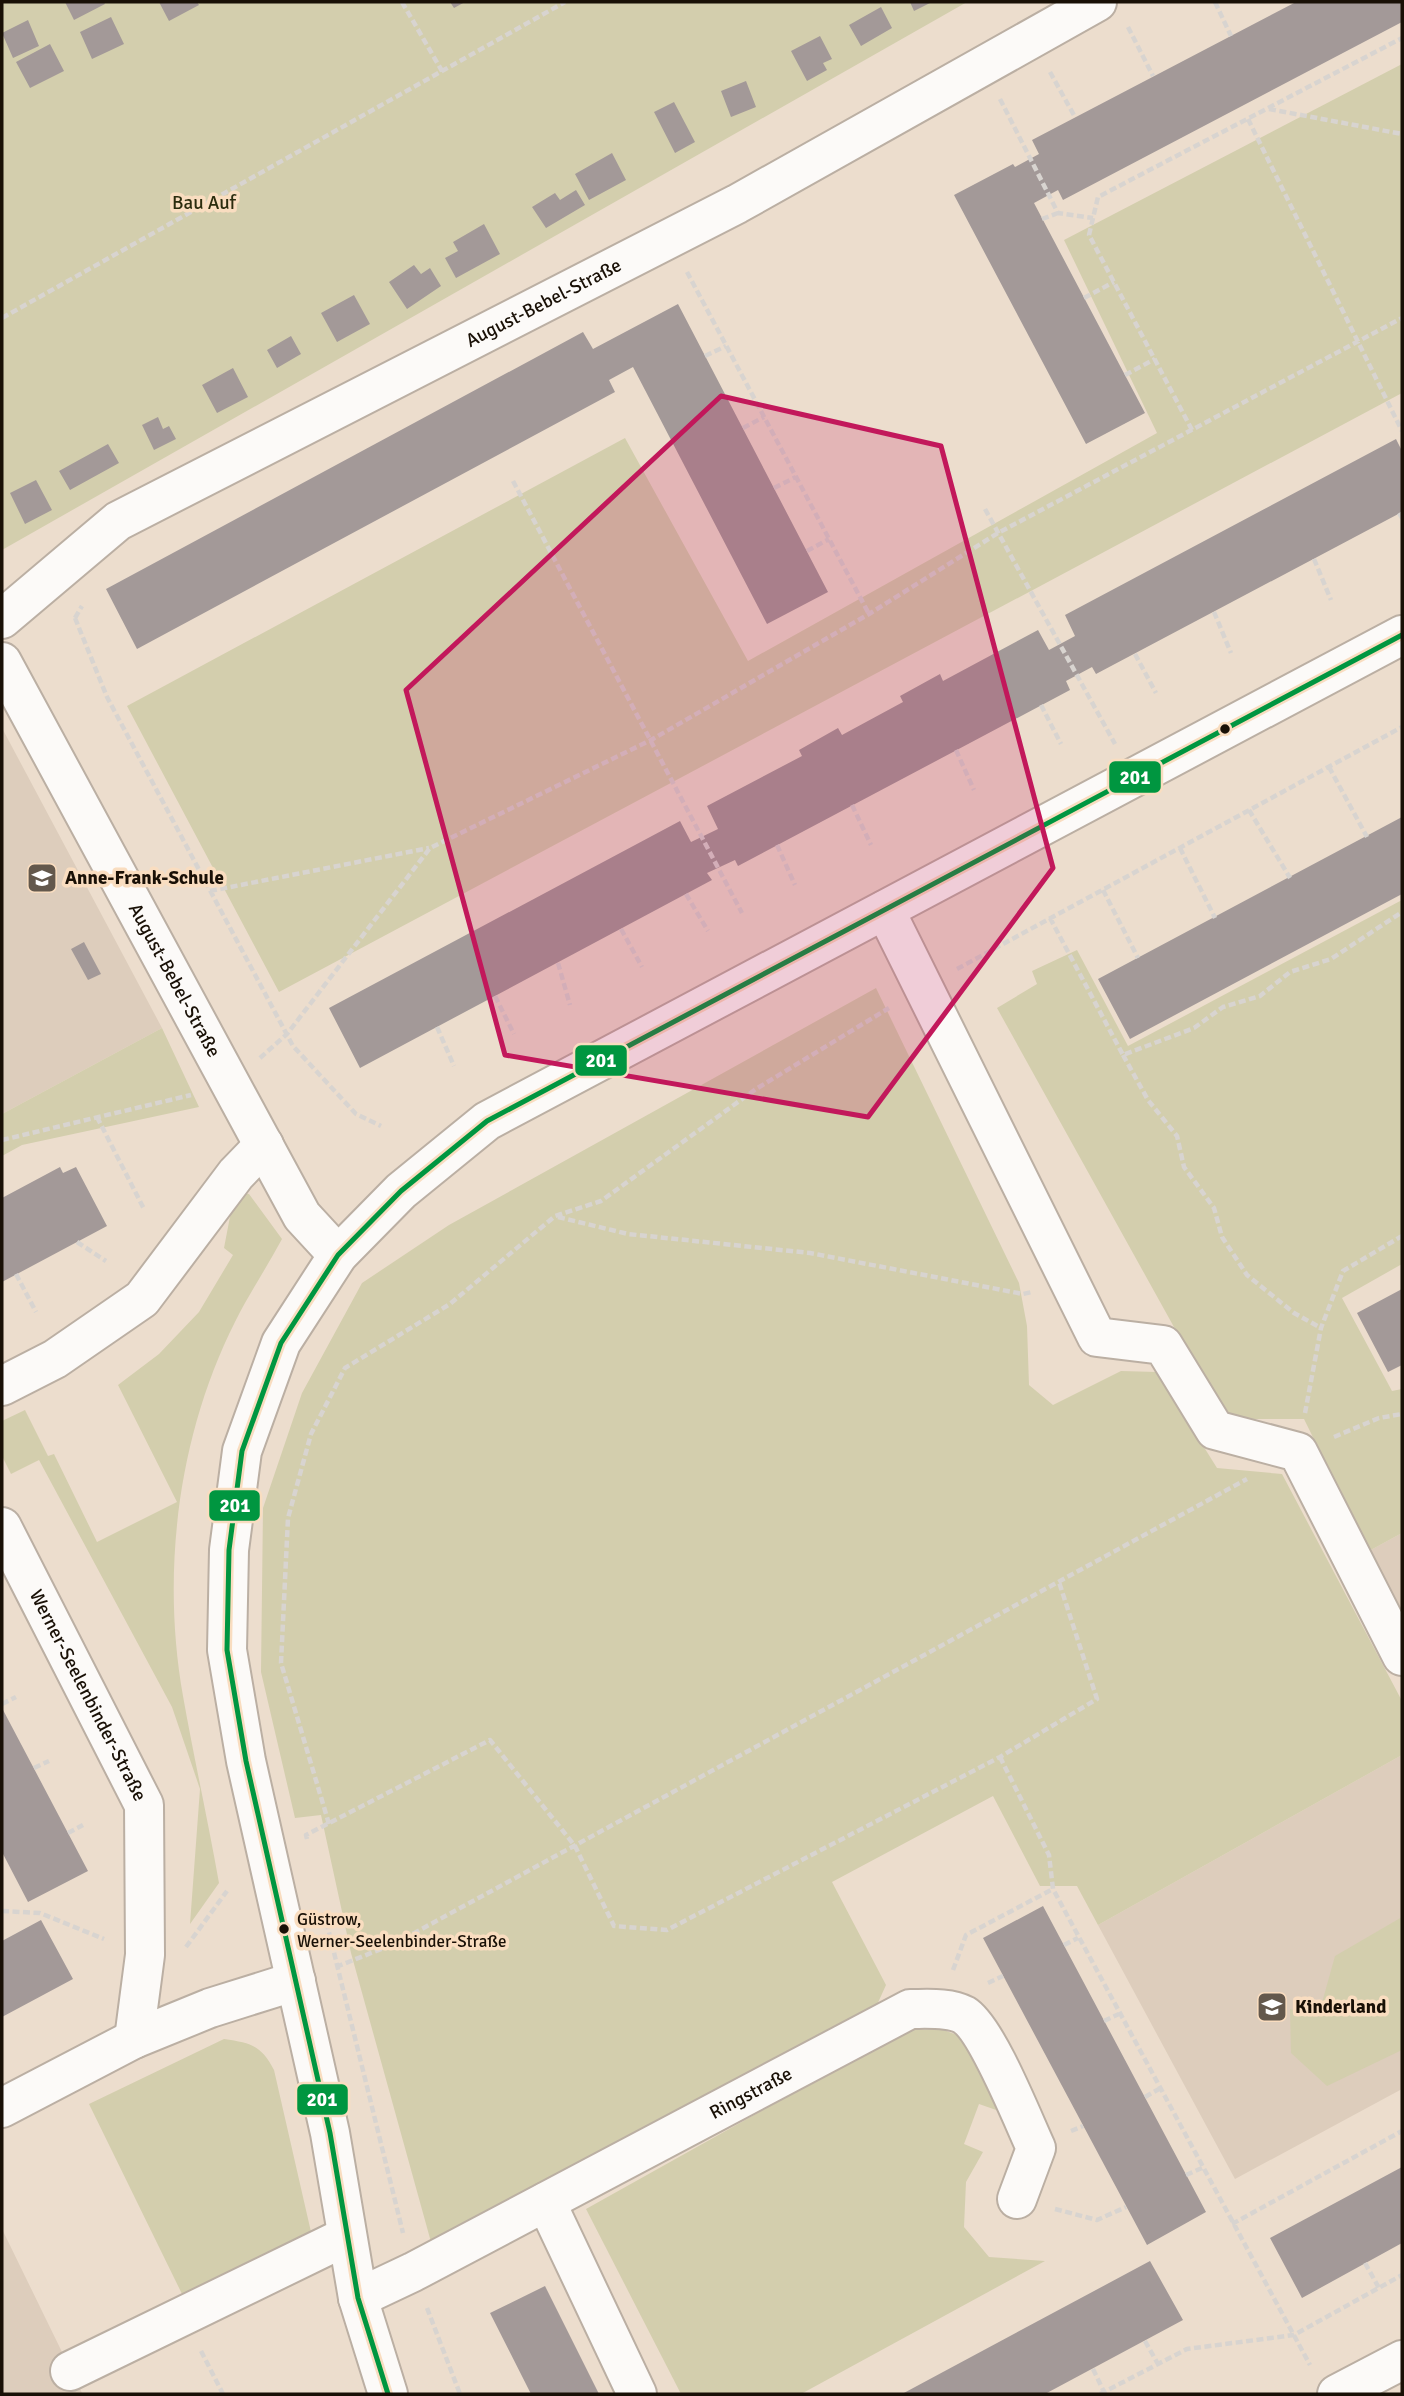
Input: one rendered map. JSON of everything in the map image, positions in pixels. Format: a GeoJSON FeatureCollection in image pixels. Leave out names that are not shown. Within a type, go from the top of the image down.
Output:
{"type":"FeatureCollection","features":[{"type":"Feature","properties":{"kind":"street","name":"August-Bebel-Straße"},"geometry":{"type":"LineString","coordinates":[[2,619],[118,521],[1112,12]]}},
{"type":"Feature","properties":{"kind":"street"},"geometry":{"type":"LineString","coordinates":[[388,2394],[358,2298],[345,2237],[330,2133],[246,1761],[227,1650],[229,1550],[242,1451],[281,1343],[338,1255],[401,1191],[487,1121],[1402,635]]}},
{"type":"Feature","properties":{"kind":"street","name":"August-Bebel-Straße"},"geometry":{"type":"LineString","coordinates":[[2,662],[302,1216],[338,1255]]}},
{"type":"Feature","properties":{"kind":"street"},"geometry":{"type":"LineString","coordinates":[[885,910],[1097,1336],[1163,1345],[1215,1430],[1298,1452],[1402,1656]]}},
{"type":"Feature","properties":{"kind":"street"},"geometry":{"type":"LineString","coordinates":[[2,1386],[55,1359],[142,1299],[236,1174],[264,1145]]}},
{"type":"Feature","properties":{"kind":"street","name":"Werner-Seelenbinder-Straße"},"geometry":{"type":"LineString","coordinates":[[2,1527],[144,1805],[145,1955],[134,2039]]}},
{"type":"Feature","properties":{"kind":"street"},"geometry":{"type":"LineString","coordinates":[[2,2108],[134,2039],[210,2008],[296,1981]]}},
{"type":"Feature","properties":{"kind":"street","name":"Ringstraße"},"geometry":{"type":"LineString","coordinates":[[358,2298],[413,2272],[911,2009],[937,2009],[964,2016],[982,2036],[1036,2148],[1017,2199]]}},
{"type":"Feature","properties":{"kind":"street"},"geometry":{"type":"LineString","coordinates":[[545,2202],[638,2394]]}},
{"type":"Feature","properties":{"kind":"street"},"geometry":{"type":"LineString","coordinates":[[70,2371],[345,2237]]}},
{"type":"Feature","properties":{"kind":"street"},"geometry":{"type":"LineString","coordinates":[[1325,2382],[1402,2360]]}},
{"type":"Feature","properties":{"kind":"path"},"geometry":{"type":"LineString","coordinates":[[402,2],[442,71]]}},
{"type":"Feature","properties":{"kind":"path"},"geometry":{"type":"LineString","coordinates":[[2,318],[565,2]]}},
{"type":"Feature","properties":{"kind":"path"},"geometry":{"type":"LineString","coordinates":[[1215,2],[1231,36]]}},
{"type":"Feature","properties":{"kind":"path"},"geometry":{"type":"LineString","coordinates":[[1112,12],[1153,76]]}},
{"type":"Feature","properties":{"kind":"path"},"geometry":{"type":"LineString","coordinates":[[1192,430],[1089,234],[1098,197],[1402,38]]}},
{"type":"Feature","properties":{"kind":"path"},"geometry":{"type":"LineString","coordinates":[[1046,65],[1076,117]]}},
{"type":"Feature","properties":{"kind":"path"},"geometry":{"type":"LineString","coordinates":[[997,92],[1058,213]]}},
{"type":"Feature","properties":{"kind":"path"},"geometry":{"type":"LineString","coordinates":[[1268,108],[1402,134]]}},
{"type":"Feature","properties":{"kind":"path"},"geometry":{"type":"LineString","coordinates":[[1248,119],[1402,431]]}},
{"type":"Feature","properties":{"kind":"path"},"geometry":{"type":"LineString","coordinates":[[1042,219],[1058,213],[1093,218]]}},
{"type":"Feature","properties":{"kind":"path"},"geometry":{"type":"LineString","coordinates":[[681,260],[869,614]]}},
{"type":"Feature","properties":{"kind":"path"},"geometry":{"type":"LineString","coordinates":[[1084,298],[1114,282]]}},
{"type":"Feature","properties":{"kind":"path"},"geometry":{"type":"LineString","coordinates":[[210,891],[429,848],[651,740],[869,614],[998,533],[1402,318]]}},
{"type":"Feature","properties":{"kind":"path"},"geometry":{"type":"LineString","coordinates":[[705,356],[726,346]]}},
{"type":"Feature","properties":{"kind":"path"},"geometry":{"type":"LineString","coordinates":[[1125,375],[1155,359]]}},
{"type":"Feature","properties":{"kind":"path"},"geometry":{"type":"LineString","coordinates":[[743,428],[764,417]]}},
{"type":"Feature","properties":{"kind":"path"},"geometry":{"type":"LineString","coordinates":[[774,488],[796,477]]}},
{"type":"Feature","properties":{"kind":"path"},"geometry":{"type":"LineString","coordinates":[[513,481],[742,913]]}},
{"type":"Feature","properties":{"kind":"path"},"geometry":{"type":"LineString","coordinates":[[985,509],[1133,778]]}},
{"type":"Feature","properties":{"kind":"path"},"geometry":{"type":"LineString","coordinates":[[807,551],[829,539]]}},
{"type":"Feature","properties":{"kind":"path"},"geometry":{"type":"LineString","coordinates":[[1314,559],[1331,600]]}},
{"type":"Feature","properties":{"kind":"path"},"geometry":{"type":"LineString","coordinates":[[60,569],[75,618],[107,697],[293,1046],[356,1114],[381,1126]]}},
{"type":"Feature","properties":{"kind":"path"},"geometry":{"type":"LineString","coordinates":[[1214,612],[1231,653]]}},
{"type":"Feature","properties":{"kind":"path"},"geometry":{"type":"LineString","coordinates":[[1135,654],[1156,693]]}},
{"type":"Feature","properties":{"kind":"path"},"geometry":{"type":"LineString","coordinates":[[1041,705],[1061,744]]}},
{"type":"Feature","properties":{"kind":"path"},"geometry":{"type":"LineString","coordinates":[[329,1824],[281,1663],[288,1518],[311,1434],[345,1368],[450,1304],[555,1216],[601,1201],[757,1089],[923,987],[1402,727]]}},
{"type":"Feature","properties":{"kind":"path"},"geometry":{"type":"LineString","coordinates":[[956,750],[974,790]]}},
{"type":"Feature","properties":{"kind":"path"},"geometry":{"type":"LineString","coordinates":[[1329,767],[1367,836]]}},
{"type":"Feature","properties":{"kind":"path"},"geometry":{"type":"LineString","coordinates":[[852,805],[871,845]]}},
{"type":"Feature","properties":{"kind":"path"},"geometry":{"type":"LineString","coordinates":[[1249,810],[1290,878]]}},
{"type":"Feature","properties":{"kind":"path"},"geometry":{"type":"LineString","coordinates":[[777,845],[795,885]]}},
{"type":"Feature","properties":{"kind":"path"},"geometry":{"type":"LineString","coordinates":[[2,1140],[209,1090],[255,1062],[287,1034],[429,848]]}},
{"type":"Feature","properties":{"kind":"path"},"geometry":{"type":"LineString","coordinates":[[1180,848],[1215,918]]}},
{"type":"Feature","properties":{"kind":"path"},"geometry":{"type":"LineString","coordinates":[[1103,890],[1138,958]]}},
{"type":"Feature","properties":{"kind":"path"},"geometry":{"type":"LineString","coordinates":[[685,894],[708,931]]}},
{"type":"Feature","properties":{"kind":"path"},"geometry":{"type":"LineString","coordinates":[[1123,1055],[1194,1028],[1223,1007],[1260,996],[1290,972],[1331,959],[1402,912]]}},
{"type":"Feature","properties":{"kind":"path"},"geometry":{"type":"LineString","coordinates":[[1050,918],[1148,1100],[1177,1136],[1184,1167],[1214,1208],[1222,1237],[1247,1275],[1294,1313],[1321,1328]]}},
{"type":"Feature","properties":{"kind":"path"},"geometry":{"type":"LineString","coordinates":[[621,929],[642,967]]}},
{"type":"Feature","properties":{"kind":"path"},"geometry":{"type":"LineString","coordinates":[[558,962],[570,1005]]}},
{"type":"Feature","properties":{"kind":"path"},"geometry":{"type":"LineString","coordinates":[[495,996],[514,1034]]}},
{"type":"Feature","properties":{"kind":"path"},"geometry":{"type":"LineString","coordinates":[[437,1027],[454,1066]]}},
{"type":"Feature","properties":{"kind":"path"},"geometry":{"type":"LineString","coordinates":[[97,1117],[144,1209]]}},
{"type":"Feature","properties":{"kind":"path"},"geometry":{"type":"LineString","coordinates":[[555,1216],[628,1234],[810,1253],[1023,1294],[1070,1283]]}},
{"type":"Feature","properties":{"kind":"path"},"geometry":{"type":"LineString","coordinates":[[1298,1452],[1321,1328],[1343,1271],[1402,1236]]}},
{"type":"Feature","properties":{"kind":"path"},"geometry":{"type":"LineString","coordinates":[[77,1242],[106,1261]]}},
{"type":"Feature","properties":{"kind":"path"},"geometry":{"type":"LineString","coordinates":[[16,1274],[36,1312]]}},
{"type":"Feature","properties":{"kind":"path"},"geometry":{"type":"LineString","coordinates":[[296,1981],[396,1943],[1298,1452],[1379,1418],[1402,1414]]}},
{"type":"Feature","properties":{"kind":"path"},"geometry":{"type":"LineString","coordinates":[[309,1848],[306,1835],[490,1740],[575,1846],[614,1926],[667,1930],[1000,1757],[1097,1699],[1059,1582]]}},
{"type":"Feature","properties":{"kind":"path"},"geometry":{"type":"LineString","coordinates":[[2,1704],[16,1697]]}},
{"type":"Feature","properties":{"kind":"path"},"geometry":{"type":"LineString","coordinates":[[1000,1757],[1049,1854],[1053,1889],[1232,2224],[1294,2335],[1325,2382]]}},
{"type":"Feature","properties":{"kind":"path"},"geometry":{"type":"LineString","coordinates":[[34,1768],[49,1761]]}},
{"type":"Feature","properties":{"kind":"path"},"geometry":{"type":"LineString","coordinates":[[68,1833],[83,1825]]}},
{"type":"Feature","properties":{"kind":"path"},"geometry":{"type":"LineString","coordinates":[[937,2009],[966,1935],[1053,1889]]}},
{"type":"Feature","properties":{"kind":"path"},"geometry":{"type":"LineString","coordinates":[[322,1901],[413,2272],[460,2394]]}},
{"type":"Feature","properties":{"kind":"path"},"geometry":{"type":"LineString","coordinates":[[1063,1945],[1079,1938]]}},
{"type":"Feature","properties":{"kind":"path"},"geometry":{"type":"LineString","coordinates":[[1104,2021],[1119,2014]]}},
{"type":"Feature","properties":{"kind":"path"},"geometry":{"type":"LineString","coordinates":[[1144,2097],[1159,2089]]}},
{"type":"Feature","properties":{"kind":"path"},"geometry":{"type":"LineString","coordinates":[[1232,2224],[1402,2131]]}},
{"type":"Feature","properties":{"kind":"path"},"geometry":{"type":"LineString","coordinates":[[1186,2175],[1202,2168]]}},
{"type":"Feature","properties":{"kind":"path"},"geometry":{"type":"LineString","coordinates":[[1017,2199],[1097,2220],[1126,2207]]}},
{"type":"Feature","properties":{"kind":"path"},"geometry":{"type":"LineString","coordinates":[[1365,2263],[1379,2288]]}},
{"type":"Feature","properties":{"kind":"path"},"geometry":{"type":"LineString","coordinates":[[1093,2369],[1102,2393],[1187,2349],[1294,2335],[1402,2275]]}},
{"type":"Feature","properties":{"kind":"path"},"geometry":{"type":"LineString","coordinates":[[184,2315],[223,2394]]}},
{"type":"Feature","properties":{"kind":"path"},"geometry":{"type":"LineString","coordinates":[[1145,2341],[1158,2364]]}},
{"type":"Feature","properties":{"kind":"highlighted area"},"geometry":{"type":"Polygon","coordinates":[[[721,396],[941,446],[1053,868],[868,1117],[505,1055],[406,690],[721,396]]]}},
{"type":"Feature","properties":{"kind":"shaded area","name":"Anne-Frank-Schule"},"geometry":{"type":"Polygon","coordinates":[[[2,728],[162,1028],[2,1114],[2,728]]]}},
{"type":"Feature","properties":{"kind":"shaded area"},"geometry":{"type":"Polygon","coordinates":[[[1402,1533],[1402,1614],[1369,1551],[1402,1533]]]}},
{"type":"Feature","properties":{"kind":"shaded area","name":"Kinderland"},"geometry":{"type":"Polygon","coordinates":[[[1402,1755],[1402,2089],[1235,2179],[1098,1925],[1402,1755]]]}},
{"type":"Feature","properties":{"kind":"shaded area"},"geometry":{"type":"Polygon","coordinates":[[[2,2229],[82,2393],[80,2394],[2,2394],[2,2229]]]}},
{"type":"Feature","properties":{"kind":"green space","name":"Bau Auf"},"geometry":{"type":"Polygon","coordinates":[[[2,2],[967,2],[2,550],[2,2]]]}},
{"type":"Feature","properties":{"kind":"green space"},"geometry":{"type":"Polygon","coordinates":[[[1402,64],[1402,393],[279,992],[127,706],[625,438],[748,661],[1157,433],[1064,240],[1402,64]]]}},
{"type":"Feature","properties":{"kind":"green space"},"geometry":{"type":"Polygon","coordinates":[[[1402,900],[1402,1264],[1342,1298],[1392,1391],[1402,1389],[1402,1533],[1369,1551],[1304,1419],[1225,1419],[997,1008],[1037,984],[1032,971],[1077,950],[1128,1046],[1402,900]]]}},
{"type":"Feature","properties":{"kind":"green space"},"geometry":{"type":"Polygon","coordinates":[[[876,988],[1019,1283],[1027,1326],[1029,1385],[1053,1405],[1121,1371],[1157,1372],[1217,1468],[1282,1474],[1402,1701],[1402,1755],[1098,1925],[1077,1886],[1040,1886],[993,1796],[832,1882],[886,1985],[876,2007],[431,2242],[351,1953],[321,1815],[295,1818],[261,1672],[263,1508],[302,1393],[362,1283],[449,1225],[876,988]]]}},
{"type":"Feature","properties":{"kind":"green space"},"geometry":{"type":"Polygon","coordinates":[[[162,1028],[199,1107],[22,1145],[2,1156],[2,1114],[162,1028]]]}},
{"type":"Feature","properties":{"kind":"green space"},"geometry":{"type":"Polygon","coordinates":[[[242,1193],[249,1194],[282,1239],[240,1312],[215,1365],[188,1457],[179,1505],[174,1601],[177,1649],[183,1696],[219,1883],[190,1924],[200,1789],[172,1707],[39,1460],[11,1474],[2,1456],[2,1421],[25,1410],[48,1456],[54,1454],[97,1542],[177,1502],[118,1385],[159,1354],[199,1312],[233,1255],[224,1248],[233,1201],[242,1193]]]}},
{"type":"Feature","properties":{"kind":"green space"},"geometry":{"type":"Polygon","coordinates":[[[1402,1917],[1402,2050],[1327,2086],[1291,2053],[1290,2009],[1318,2017],[1335,1956],[1402,1917]]]}},
{"type":"Feature","properties":{"kind":"green space"},"geometry":{"type":"Polygon","coordinates":[[[941,2029],[965,2038],[999,2111],[979,2104],[964,2144],[983,2152],[966,2182],[964,2227],[989,2257],[1045,2261],[801,2394],[681,2394],[586,2209],[906,2030],[941,2029]]]}},
{"type":"Feature","properties":{"kind":"green space"},"geometry":{"type":"Polygon","coordinates":[[[224,2039],[260,2050],[274,2070],[311,2232],[182,2294],[89,2104],[224,2039]]]}},
{"type":"Feature","properties":{"kind":"building"},"geometry":{"type":"Polygon","coordinates":[[[65,2],[104,2],[105,4],[74,20],[65,2]]]}},
{"type":"Feature","properties":{"kind":"building"},"geometry":{"type":"Polygon","coordinates":[[[159,2],[197,2],[199,5],[169,21],[159,2]]]}},
{"type":"Feature","properties":{"kind":"building"},"geometry":{"type":"Polygon","coordinates":[[[450,2],[465,2],[454,8],[450,2]]]}},
{"type":"Feature","properties":{"kind":"building"},"geometry":{"type":"Polygon","coordinates":[[[910,2],[932,2],[914,11],[910,2]]]}},
{"type":"Feature","properties":{"kind":"building"},"geometry":{"type":"Polygon","coordinates":[[[1296,2],[1402,2],[1402,22],[1063,200],[1058,190],[1034,203],[1145,413],[1086,444],[954,195],[1013,164],[1015,167],[1039,154],[1032,140],[1296,2]]]}},
{"type":"Feature","properties":{"kind":"building"},"geometry":{"type":"Polygon","coordinates":[[[881,7],[892,28],[861,46],[849,25],[881,7]]]}},
{"type":"Feature","properties":{"kind":"building"},"geometry":{"type":"Polygon","coordinates":[[[111,17],[124,44],[92,59],[80,32],[111,17]]]}},
{"type":"Feature","properties":{"kind":"building"},"geometry":{"type":"Polygon","coordinates":[[[28,20],[39,46],[13,58],[2,33],[28,20]]]}},
{"type":"Feature","properties":{"kind":"building"},"geometry":{"type":"Polygon","coordinates":[[[820,36],[832,59],[823,63],[827,70],[807,81],[791,51],[820,36]]]}},
{"type":"Feature","properties":{"kind":"building"},"geometry":{"type":"Polygon","coordinates":[[[50,44],[64,71],[30,88],[16,62],[50,44]]]}},
{"type":"Feature","properties":{"kind":"building"},"geometry":{"type":"Polygon","coordinates":[[[746,81],[756,107],[731,117],[721,91],[746,81]]]}},
{"type":"Feature","properties":{"kind":"building"},"geometry":{"type":"Polygon","coordinates":[[[674,102],[695,142],[675,153],[654,112],[674,102]]]}},
{"type":"Feature","properties":{"kind":"building"},"geometry":{"type":"Polygon","coordinates":[[[612,153],[626,180],[589,200],[575,174],[612,153]]]}},
{"type":"Feature","properties":{"kind":"building"},"geometry":{"type":"Polygon","coordinates":[[[576,190],[585,205],[546,228],[532,207],[555,193],[560,200],[576,190]]]}},
{"type":"Feature","properties":{"kind":"building"},"geometry":{"type":"Polygon","coordinates":[[[484,224],[500,254],[456,278],[445,258],[458,251],[453,242],[484,224]]]}},
{"type":"Feature","properties":{"kind":"building"},"geometry":{"type":"Polygon","coordinates":[[[414,265],[421,274],[430,268],[441,286],[407,309],[389,282],[414,265]]]}},
{"type":"Feature","properties":{"kind":"building"},"geometry":{"type":"Polygon","coordinates":[[[354,295],[370,324],[337,342],[321,313],[354,295]]]}},
{"type":"Feature","properties":{"kind":"building"},"geometry":{"type":"Polygon","coordinates":[[[678,304],[828,592],[767,624],[633,367],[609,380],[615,392],[137,649],[106,589],[583,332],[593,349],[678,304]]]}},
{"type":"Feature","properties":{"kind":"building"},"geometry":{"type":"Polygon","coordinates":[[[291,336],[301,354],[277,368],[267,350],[291,336]]]}},
{"type":"Feature","properties":{"kind":"building"},"geometry":{"type":"Polygon","coordinates":[[[233,368],[248,397],[217,413],[202,385],[233,368]]]}},
{"type":"Feature","properties":{"kind":"building"},"geometry":{"type":"Polygon","coordinates":[[[158,417],[163,429],[169,426],[176,439],[154,450],[142,425],[158,417]]]}},
{"type":"Feature","properties":{"kind":"building"},"geometry":{"type":"Polygon","coordinates":[[[1396,439],[1402,451],[1402,512],[1096,674],[1092,667],[1066,681],[1070,690],[738,866],[735,860],[707,873],[712,880],[360,1068],[329,1008],[680,821],[691,842],[718,829],[707,806],[802,756],[799,750],[838,728],[842,735],[903,702],[900,696],[940,674],[943,681],[1038,630],[1049,650],[1075,636],[1065,615],[1396,439]]]}},
{"type":"Feature","properties":{"kind":"building"},"geometry":{"type":"Polygon","coordinates":[[[108,444],[119,463],[70,490],[59,471],[108,444]]]}},
{"type":"Feature","properties":{"kind":"building"},"geometry":{"type":"Polygon","coordinates":[[[36,480],[52,510],[25,524],[10,493],[36,480]]]}},
{"type":"Feature","properties":{"kind":"building"},"geometry":{"type":"Polygon","coordinates":[[[1402,817],[1402,894],[1130,1039],[1098,979],[1402,817]]]}},
{"type":"Feature","properties":{"kind":"building"},"geometry":{"type":"Polygon","coordinates":[[[84,942],[101,974],[88,980],[71,949],[84,942]]]}},
{"type":"Feature","properties":{"kind":"building"},"geometry":{"type":"Polygon","coordinates":[[[60,1167],[63,1173],[76,1167],[107,1226],[2,1282],[2,1198],[60,1167]]]}},
{"type":"Feature","properties":{"kind":"building"},"geometry":{"type":"Polygon","coordinates":[[[1402,1289],[1402,1365],[1388,1372],[1357,1313],[1402,1289]]]}},
{"type":"Feature","properties":{"kind":"building"},"geometry":{"type":"Polygon","coordinates":[[[2,1708],[88,1871],[28,1902],[2,1852],[2,1708]]]}},
{"type":"Feature","properties":{"kind":"building"},"geometry":{"type":"Polygon","coordinates":[[[1043,1906],[1206,2212],[1147,2245],[983,1938],[1043,1906]]]}},
{"type":"Feature","properties":{"kind":"building"},"geometry":{"type":"Polygon","coordinates":[[[41,1920],[73,1979],[2,2017],[2,1941],[41,1920]]]}},
{"type":"Feature","properties":{"kind":"building"},"geometry":{"type":"Polygon","coordinates":[[[1402,2167],[1402,2243],[1302,2298],[1270,2238],[1402,2167]]]}},
{"type":"Feature","properties":{"kind":"building"},"geometry":{"type":"Polygon","coordinates":[[[1150,2261],[1183,2320],[1045,2394],[902,2394],[1150,2261]]]}},
{"type":"Feature","properties":{"kind":"building"},"geometry":{"type":"Polygon","coordinates":[[[545,2286],[599,2394],[531,2394],[490,2313],[545,2286]]]}},
{"type":"Feature","properties":{"kind":"transit line","name":"201"},"geometry":{"type":"LineString","coordinates":[[388,2394],[358,2298],[330,2133],[246,1761],[227,1650],[229,1550],[242,1451],[281,1343],[338,1255],[401,1191],[487,1121],[1402,635]]}},
{"type":"Feature","properties":{"kind":"place","name":"Anne-Frank-Schule"},"geometry":{"type":"Point","coordinates":[42,878]}},
{"type":"Feature","properties":{"kind":"place","name":"Güstrow, Werner-Seelenbinder-Straße"},"geometry":{"type":"Point","coordinates":[284,1929]}},
{"type":"Feature","properties":{"kind":"place","name":"Kinderland"},"geometry":{"type":"Point","coordinates":[1272,2007]}}]}
